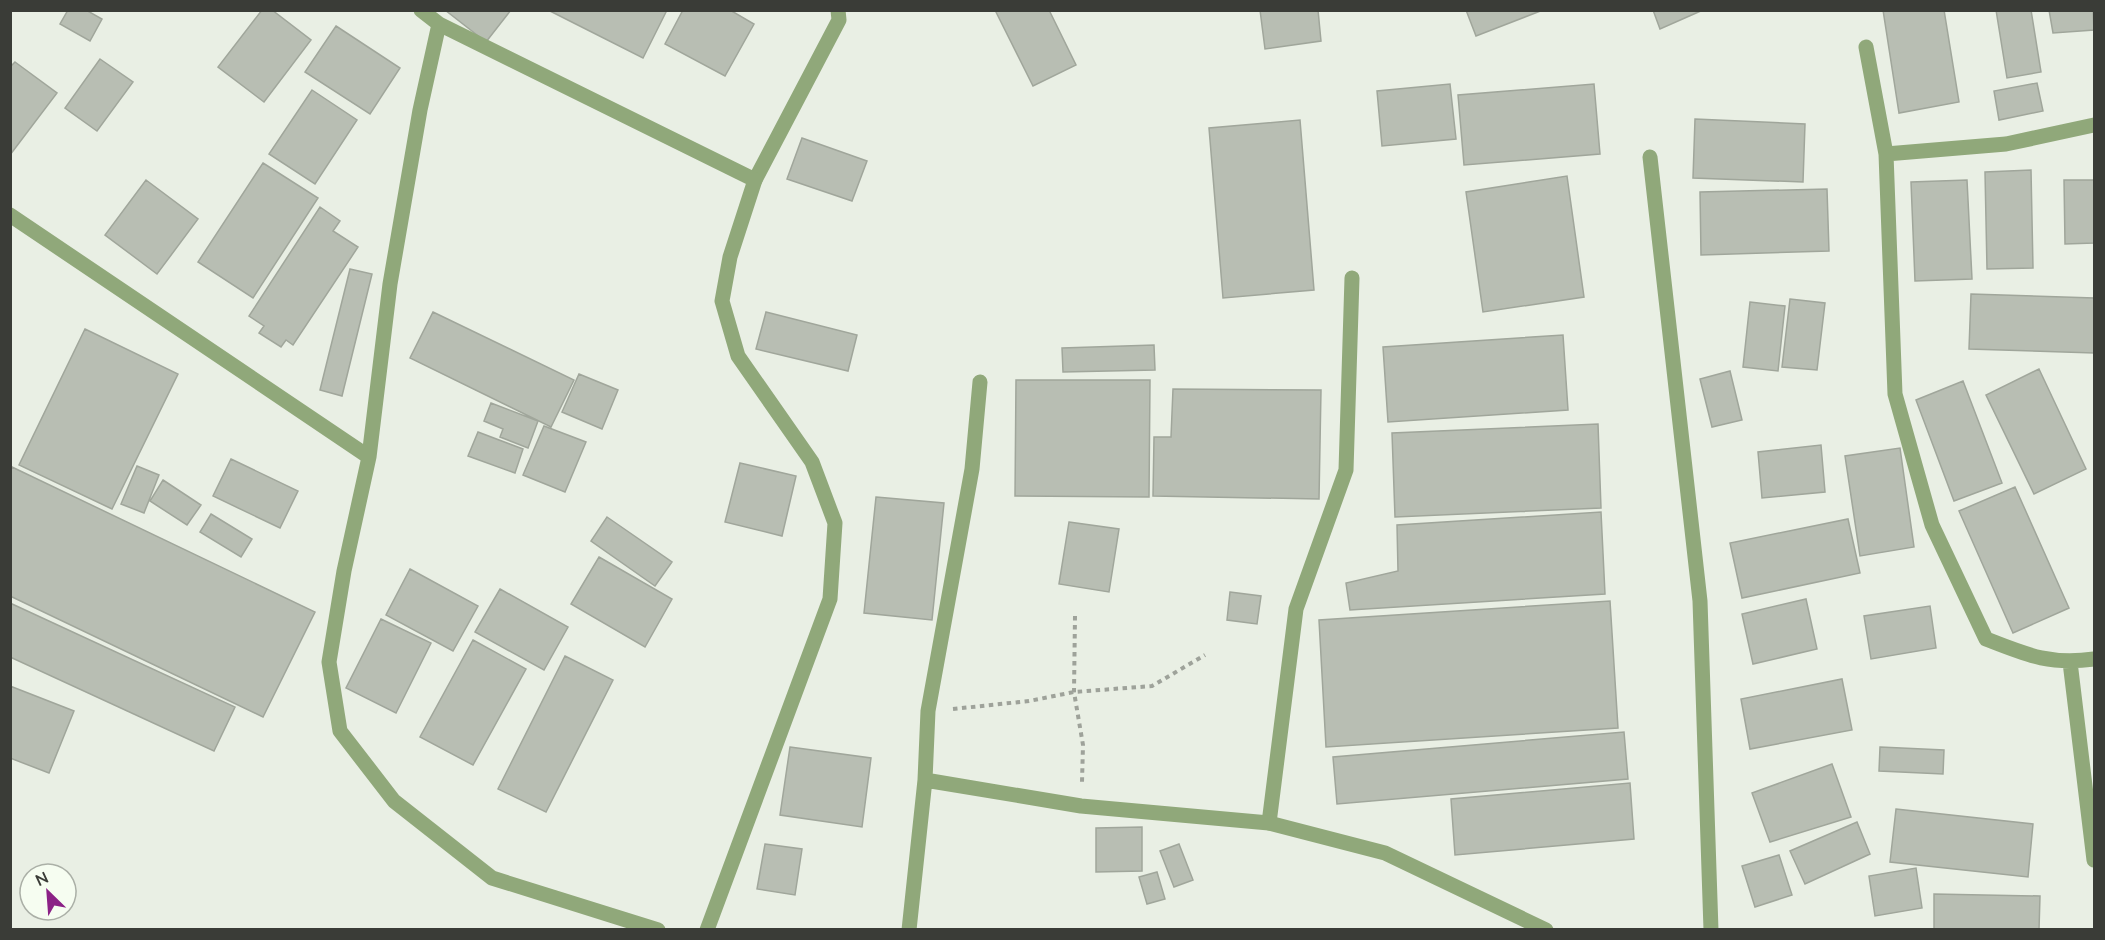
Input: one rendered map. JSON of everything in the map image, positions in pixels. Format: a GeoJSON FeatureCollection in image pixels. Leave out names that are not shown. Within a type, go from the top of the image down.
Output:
{"type":"FeatureCollection","features":[{"type":"Feature","properties":{"kind":"street"},"geometry":{"type":"LineString","coordinates":[[420,10],[439,24],[755,180]]}},
{"type":"Feature","properties":{"kind":"street"},"geometry":{"type":"LineString","coordinates":[[707,930],[830,599],[835,523],[812,462],[738,356],[722,301],[730,257],[755,180],[839,20],[838,10]]}},
{"type":"Feature","properties":{"kind":"street"},"geometry":{"type":"LineString","coordinates":[[439,24],[420,110],[390,284],[369,457],[344,571],[329,662],[340,731],[393,801],[492,878],[658,930]]}},
{"type":"Feature","properties":{"kind":"street"},"geometry":{"type":"LineString","coordinates":[[1866,46],[1886,154],[1895,393],[1932,525],[1986,639],[2032,657],[2070,662],[2094,658]]}},
{"type":"Feature","properties":{"kind":"street"},"geometry":{"type":"LineString","coordinates":[[1886,154],[2007,144],[2094,125]]}},
{"type":"Feature","properties":{"kind":"street"},"geometry":{"type":"LineString","coordinates":[[1650,157],[1700,601],[1711,930]]}},
{"type":"Feature","properties":{"kind":"street"},"geometry":{"type":"LineString","coordinates":[[10,215],[369,457]]}},
{"type":"Feature","properties":{"kind":"street"},"geometry":{"type":"LineString","coordinates":[[1269,823],[1296,609],[1346,470],[1352,278]]}},
{"type":"Feature","properties":{"kind":"street"},"geometry":{"type":"LineString","coordinates":[[909,930],[925,780],[928,711],[972,469],[980,382]]}},
{"type":"Feature","properties":{"kind":"street"},"geometry":{"type":"LineString","coordinates":[[2070,662],[2094,860]]}},
{"type":"Feature","properties":{"kind":"street"},"geometry":{"type":"LineString","coordinates":[[925,780],[1081,806],[1269,823],[1385,853],[1546,930]]}},
{"type":"Feature","properties":{"kind":"path"},"geometry":{"type":"LineString","coordinates":[[1075,616],[1074,693],[1083,746],[1081,806]]}},
{"type":"Feature","properties":{"kind":"path"},"geometry":{"type":"LineString","coordinates":[[928,711],[1152,686],[1205,655]]}},
{"type":"Feature","properties":{"kind":"building"},"geometry":{"type":"Polygon","coordinates":[[[68,10],[86,10],[102,19],[90,41],[60,24],[68,10]]]}},
{"type":"Feature","properties":{"kind":"building"},"geometry":{"type":"Polygon","coordinates":[[[262,10],[272,10],[311,40],[264,102],[218,67],[262,10]]]}},
{"type":"Feature","properties":{"kind":"building"},"geometry":{"type":"Polygon","coordinates":[[[445,10],[511,10],[486,42],[445,10]]]}},
{"type":"Feature","properties":{"kind":"building"},"geometry":{"type":"Polygon","coordinates":[[[548,10],[667,10],[643,58],[548,10]]]}},
{"type":"Feature","properties":{"kind":"building"},"geometry":{"type":"Polygon","coordinates":[[[683,10],[730,10],[754,24],[725,76],[665,44],[683,10]]]}},
{"type":"Feature","properties":{"kind":"building"},"geometry":{"type":"Polygon","coordinates":[[[995,10],[1049,10],[1076,65],[1033,86],[995,10]]]}},
{"type":"Feature","properties":{"kind":"building"},"geometry":{"type":"Polygon","coordinates":[[[1260,10],[1318,10],[1321,41],[1265,49],[1260,10]]]}},
{"type":"Feature","properties":{"kind":"building"},"geometry":{"type":"Polygon","coordinates":[[[1466,10],[1543,10],[1476,36],[1466,10]]]}},
{"type":"Feature","properties":{"kind":"building"},"geometry":{"type":"Polygon","coordinates":[[[1653,10],[1703,10],[1660,29],[1653,10]]]}},
{"type":"Feature","properties":{"kind":"building"},"geometry":{"type":"Polygon","coordinates":[[[1883,10],[1944,10],[1959,102],[1899,113],[1883,10]]]}},
{"type":"Feature","properties":{"kind":"building"},"geometry":{"type":"Polygon","coordinates":[[[1996,10],[2031,10],[2041,72],[2007,78],[1996,10]]]}},
{"type":"Feature","properties":{"kind":"building"},"geometry":{"type":"Polygon","coordinates":[[[2049,10],[2093,10],[2094,30],[2053,33],[2049,10]]]}},
{"type":"Feature","properties":{"kind":"building"},"geometry":{"type":"Polygon","coordinates":[[[336,26],[400,68],[370,114],[305,72],[336,26]]]}},
{"type":"Feature","properties":{"kind":"building"},"geometry":{"type":"Polygon","coordinates":[[[100,59],[133,82],[97,131],[65,108],[100,59]]]}},
{"type":"Feature","properties":{"kind":"building"},"geometry":{"type":"Polygon","coordinates":[[[15,62],[57,93],[10,155],[10,67],[15,62]]]}},
{"type":"Feature","properties":{"kind":"building"},"geometry":{"type":"Polygon","coordinates":[[[2037,83],[2043,111],[1999,120],[1994,91],[2037,83]]]}},
{"type":"Feature","properties":{"kind":"building"},"geometry":{"type":"Polygon","coordinates":[[[1450,84],[1456,139],[1382,146],[1377,91],[1450,84]]]}},
{"type":"Feature","properties":{"kind":"building"},"geometry":{"type":"Polygon","coordinates":[[[1594,84],[1600,154],[1464,165],[1458,95],[1594,84]]]}},
{"type":"Feature","properties":{"kind":"building"},"geometry":{"type":"Polygon","coordinates":[[[312,90],[357,120],[315,184],[269,154],[312,90]]]}},
{"type":"Feature","properties":{"kind":"building"},"geometry":{"type":"Polygon","coordinates":[[[1695,119],[1805,124],[1803,182],[1693,178],[1695,119]]]}},
{"type":"Feature","properties":{"kind":"building"},"geometry":{"type":"Polygon","coordinates":[[[1300,120],[1314,290],[1223,298],[1209,128],[1300,120]]]}},
{"type":"Feature","properties":{"kind":"building"},"geometry":{"type":"Polygon","coordinates":[[[802,138],[867,161],[852,201],[787,179],[802,138]]]}},
{"type":"Feature","properties":{"kind":"building"},"geometry":{"type":"Polygon","coordinates":[[[263,163],[318,198],[253,298],[198,262],[263,163]]]}},
{"type":"Feature","properties":{"kind":"building"},"geometry":{"type":"Polygon","coordinates":[[[2031,170],[2033,268],[1987,269],[1985,172],[2031,170]]]}},
{"type":"Feature","properties":{"kind":"building"},"geometry":{"type":"Polygon","coordinates":[[[1567,176],[1584,297],[1483,312],[1466,192],[1567,176]]]}},
{"type":"Feature","properties":{"kind":"building"},"geometry":{"type":"Polygon","coordinates":[[[146,180],[198,219],[157,274],[105,235],[146,180]]]}},
{"type":"Feature","properties":{"kind":"building"},"geometry":{"type":"Polygon","coordinates":[[[1967,180],[1972,279],[1915,281],[1911,182],[1967,180]]]}},
{"type":"Feature","properties":{"kind":"building"},"geometry":{"type":"Polygon","coordinates":[[[2064,180],[2094,180],[2094,243],[2065,244],[2064,180]]]}},
{"type":"Feature","properties":{"kind":"building"},"geometry":{"type":"Polygon","coordinates":[[[1827,189],[1829,251],[1701,255],[1700,192],[1827,189]]]}},
{"type":"Feature","properties":{"kind":"building"},"geometry":{"type":"Polygon","coordinates":[[[320,207],[340,221],[333,231],[358,247],[293,345],[286,340],[281,347],[259,333],[264,326],[249,316],[320,207]]]}},
{"type":"Feature","properties":{"kind":"building"},"geometry":{"type":"Polygon","coordinates":[[[350,269],[372,274],[342,396],[320,390],[350,269]]]}},
{"type":"Feature","properties":{"kind":"building"},"geometry":{"type":"Polygon","coordinates":[[[1971,294],[2094,298],[2094,353],[1969,349],[1971,294]]]}},
{"type":"Feature","properties":{"kind":"building"},"geometry":{"type":"Polygon","coordinates":[[[1790,299],[1825,303],[1817,370],[1782,367],[1790,299]]]}},
{"type":"Feature","properties":{"kind":"building"},"geometry":{"type":"Polygon","coordinates":[[[1750,302],[1785,306],[1778,371],[1743,367],[1750,302]]]}},
{"type":"Feature","properties":{"kind":"building"},"geometry":{"type":"Polygon","coordinates":[[[433,312],[574,380],[551,427],[410,358],[433,312]]]}},
{"type":"Feature","properties":{"kind":"building"},"geometry":{"type":"Polygon","coordinates":[[[766,312],[857,335],[848,371],[756,349],[766,312]]]}},
{"type":"Feature","properties":{"kind":"building"},"geometry":{"type":"Polygon","coordinates":[[[85,329],[178,374],[112,509],[19,465],[85,329]]]}},
{"type":"Feature","properties":{"kind":"building"},"geometry":{"type":"Polygon","coordinates":[[[1563,335],[1568,410],[1388,422],[1383,347],[1563,335]]]}},
{"type":"Feature","properties":{"kind":"building"},"geometry":{"type":"Polygon","coordinates":[[[1154,345],[1155,370],[1063,372],[1062,348],[1154,345]]]}},
{"type":"Feature","properties":{"kind":"building"},"geometry":{"type":"Polygon","coordinates":[[[2039,369],[2086,469],[2034,494],[1986,395],[2039,369]]]}},
{"type":"Feature","properties":{"kind":"building"},"geometry":{"type":"Polygon","coordinates":[[[1730,371],[1742,420],[1712,427],[1700,379],[1730,371]]]}},
{"type":"Feature","properties":{"kind":"building"},"geometry":{"type":"Polygon","coordinates":[[[579,374],[618,390],[602,429],[562,412],[579,374]]]}},
{"type":"Feature","properties":{"kind":"building"},"geometry":{"type":"Polygon","coordinates":[[[1016,380],[1150,380],[1149,497],[1015,496],[1016,380]]]}},
{"type":"Feature","properties":{"kind":"building"},"geometry":{"type":"Polygon","coordinates":[[[1963,381],[2002,483],[1954,501],[1916,400],[1963,381]]]}},
{"type":"Feature","properties":{"kind":"building"},"geometry":{"type":"Polygon","coordinates":[[[1173,389],[1321,390],[1319,499],[1153,496],[1154,437],[1171,437],[1173,389]]]}},
{"type":"Feature","properties":{"kind":"building"},"geometry":{"type":"Polygon","coordinates":[[[491,403],[538,421],[528,448],[500,437],[503,429],[484,421],[491,403]]]}},
{"type":"Feature","properties":{"kind":"building"},"geometry":{"type":"Polygon","coordinates":[[[1598,424],[1601,508],[1395,517],[1392,433],[1598,424]]]}},
{"type":"Feature","properties":{"kind":"building"},"geometry":{"type":"Polygon","coordinates":[[[544,426],[586,442],[565,492],[523,475],[544,426]]]}},
{"type":"Feature","properties":{"kind":"building"},"geometry":{"type":"Polygon","coordinates":[[[478,432],[523,449],[515,473],[468,456],[478,432]]]}},
{"type":"Feature","properties":{"kind":"building"},"geometry":{"type":"Polygon","coordinates":[[[1821,445],[1825,492],[1762,498],[1758,452],[1821,445]]]}},
{"type":"Feature","properties":{"kind":"building"},"geometry":{"type":"Polygon","coordinates":[[[1900,448],[1914,547],[1860,556],[1845,456],[1900,448]]]}},
{"type":"Feature","properties":{"kind":"building"},"geometry":{"type":"Polygon","coordinates":[[[231,459],[298,491],[280,528],[213,496],[231,459]]]}},
{"type":"Feature","properties":{"kind":"building"},"geometry":{"type":"Polygon","coordinates":[[[740,463],[796,476],[782,536],[725,522],[740,463]]]}},
{"type":"Feature","properties":{"kind":"building"},"geometry":{"type":"Polygon","coordinates":[[[137,466],[159,475],[144,513],[121,504],[137,466]]]}},
{"type":"Feature","properties":{"kind":"building"},"geometry":{"type":"Polygon","coordinates":[[[12,467],[315,612],[263,717],[10,596],[10,470],[12,467]]]}},
{"type":"Feature","properties":{"kind":"building"},"geometry":{"type":"Polygon","coordinates":[[[163,480],[201,505],[187,525],[150,501],[163,480]]]}},
{"type":"Feature","properties":{"kind":"building"},"geometry":{"type":"Polygon","coordinates":[[[2015,487],[2069,608],[2013,633],[1959,511],[2015,487]]]}},
{"type":"Feature","properties":{"kind":"building"},"geometry":{"type":"Polygon","coordinates":[[[876,497],[944,503],[932,620],[864,613],[876,497]]]}},
{"type":"Feature","properties":{"kind":"building"},"geometry":{"type":"Polygon","coordinates":[[[1601,512],[1605,594],[1350,610],[1346,583],[1398,571],[1397,525],[1601,512]]]}},
{"type":"Feature","properties":{"kind":"building"},"geometry":{"type":"Polygon","coordinates":[[[211,514],[252,539],[241,557],[200,532],[211,514]]]}},
{"type":"Feature","properties":{"kind":"building"},"geometry":{"type":"Polygon","coordinates":[[[607,517],[672,562],[655,586],[591,541],[607,517]]]}},
{"type":"Feature","properties":{"kind":"building"},"geometry":{"type":"Polygon","coordinates":[[[1848,519],[1860,573],[1742,598],[1730,543],[1848,519]]]}},
{"type":"Feature","properties":{"kind":"building"},"geometry":{"type":"Polygon","coordinates":[[[1069,522],[1119,529],[1109,592],[1059,584],[1069,522]]]}},
{"type":"Feature","properties":{"kind":"building"},"geometry":{"type":"Polygon","coordinates":[[[599,557],[672,599],[645,647],[571,604],[599,557]]]}},
{"type":"Feature","properties":{"kind":"building"},"geometry":{"type":"Polygon","coordinates":[[[410,569],[478,606],[453,651],[386,615],[410,569]]]}},
{"type":"Feature","properties":{"kind":"building"},"geometry":{"type":"Polygon","coordinates":[[[500,589],[568,627],[544,670],[475,632],[500,589]]]}},
{"type":"Feature","properties":{"kind":"building"},"geometry":{"type":"Polygon","coordinates":[[[1230,592],[1261,596],[1257,624],[1227,620],[1230,592]]]}},
{"type":"Feature","properties":{"kind":"building"},"geometry":{"type":"Polygon","coordinates":[[[1806,599],[1817,649],[1753,664],[1742,614],[1806,599]]]}},
{"type":"Feature","properties":{"kind":"building"},"geometry":{"type":"Polygon","coordinates":[[[1610,601],[1618,728],[1326,747],[1319,620],[1610,601]]]}},
{"type":"Feature","properties":{"kind":"building"},"geometry":{"type":"Polygon","coordinates":[[[10,603],[235,707],[214,751],[10,657],[10,603]]]}},
{"type":"Feature","properties":{"kind":"building"},"geometry":{"type":"Polygon","coordinates":[[[1930,606],[1936,648],[1871,659],[1864,616],[1930,606]]]}},
{"type":"Feature","properties":{"kind":"building"},"geometry":{"type":"Polygon","coordinates":[[[381,619],[431,643],[396,713],[346,688],[381,619]]]}},
{"type":"Feature","properties":{"kind":"building"},"geometry":{"type":"Polygon","coordinates":[[[473,640],[526,669],[473,765],[420,737],[473,640]]]}},
{"type":"Feature","properties":{"kind":"building"},"geometry":{"type":"Polygon","coordinates":[[[565,656],[613,680],[546,812],[498,789],[565,656]]]}},
{"type":"Feature","properties":{"kind":"building"},"geometry":{"type":"Polygon","coordinates":[[[1842,679],[1852,730],[1750,749],[1741,699],[1842,679]]]}},
{"type":"Feature","properties":{"kind":"building"},"geometry":{"type":"Polygon","coordinates":[[[10,686],[74,711],[49,773],[10,758],[10,686]]]}},
{"type":"Feature","properties":{"kind":"building"},"geometry":{"type":"Polygon","coordinates":[[[1624,732],[1628,779],[1337,804],[1333,757],[1624,732]]]}},
{"type":"Feature","properties":{"kind":"building"},"geometry":{"type":"Polygon","coordinates":[[[790,747],[871,758],[862,827],[780,815],[790,747]]]}},
{"type":"Feature","properties":{"kind":"building"},"geometry":{"type":"Polygon","coordinates":[[[1880,747],[1944,750],[1943,774],[1879,771],[1880,747]]]}},
{"type":"Feature","properties":{"kind":"building"},"geometry":{"type":"Polygon","coordinates":[[[1832,764],[1851,817],[1770,842],[1752,793],[1832,764]]]}},
{"type":"Feature","properties":{"kind":"building"},"geometry":{"type":"Polygon","coordinates":[[[1630,783],[1634,839],[1455,855],[1451,799],[1630,783]]]}},
{"type":"Feature","properties":{"kind":"building"},"geometry":{"type":"Polygon","coordinates":[[[1896,809],[2033,824],[2028,877],[1890,862],[1896,809]]]}},
{"type":"Feature","properties":{"kind":"building"},"geometry":{"type":"Polygon","coordinates":[[[1857,822],[1870,854],[1805,884],[1790,851],[1857,822]]]}},
{"type":"Feature","properties":{"kind":"building"},"geometry":{"type":"Polygon","coordinates":[[[1142,827],[1142,871],[1096,872],[1096,828],[1142,827]]]}},
{"type":"Feature","properties":{"kind":"building"},"geometry":{"type":"Polygon","coordinates":[[[765,844],[802,849],[795,895],[757,889],[765,844]]]}},
{"type":"Feature","properties":{"kind":"building"},"geometry":{"type":"Polygon","coordinates":[[[1179,844],[1193,880],[1174,887],[1160,851],[1179,844]]]}},
{"type":"Feature","properties":{"kind":"building"},"geometry":{"type":"Polygon","coordinates":[[[1779,855],[1792,895],[1755,907],[1742,866],[1779,855]]]}},
{"type":"Feature","properties":{"kind":"building"},"geometry":{"type":"Polygon","coordinates":[[[1916,868],[1922,908],[1875,916],[1869,876],[1916,868]]]}},
{"type":"Feature","properties":{"kind":"building"},"geometry":{"type":"Polygon","coordinates":[[[1157,872],[1165,899],[1147,904],[1139,877],[1157,872]]]}},
{"type":"Feature","properties":{"kind":"building"},"geometry":{"type":"Polygon","coordinates":[[[1934,894],[2040,896],[2039,930],[1934,930],[1934,894]]]}}]}
